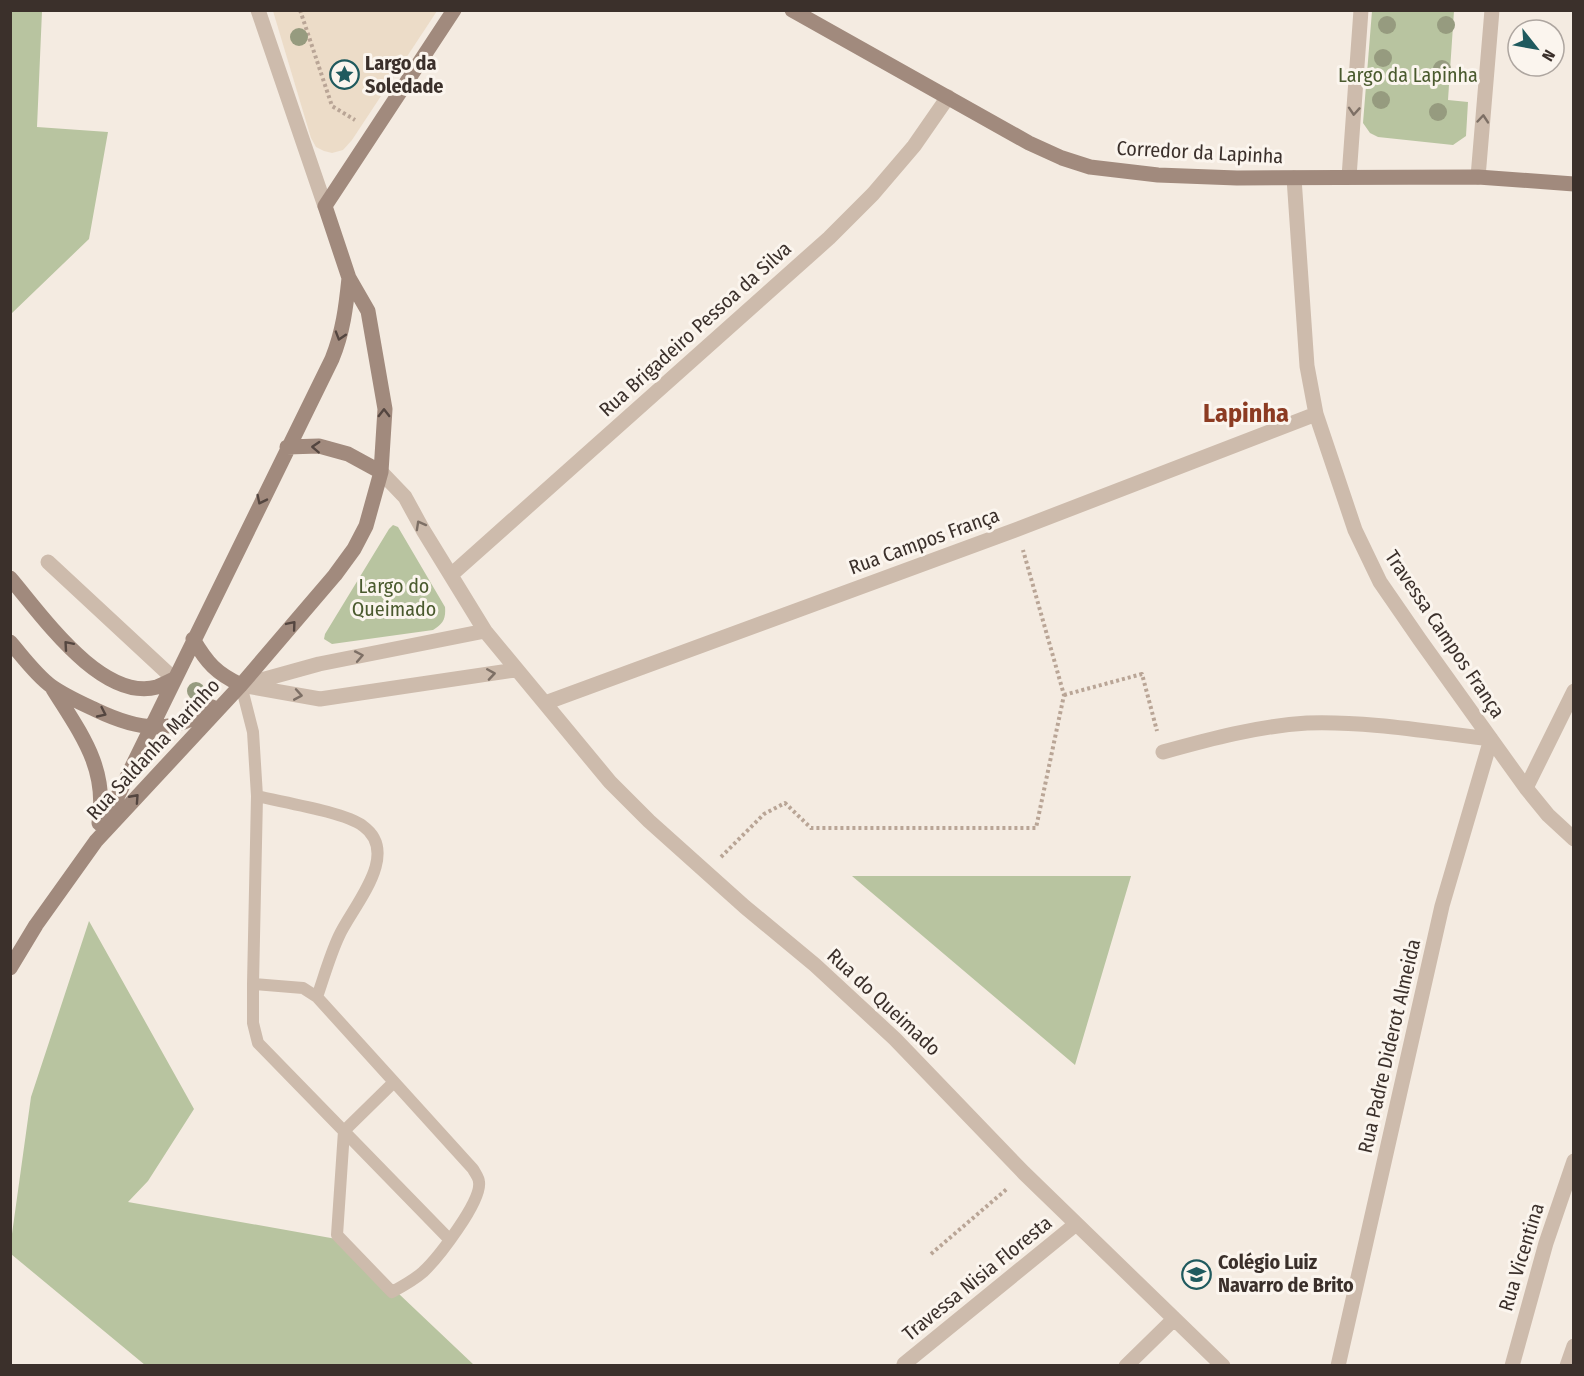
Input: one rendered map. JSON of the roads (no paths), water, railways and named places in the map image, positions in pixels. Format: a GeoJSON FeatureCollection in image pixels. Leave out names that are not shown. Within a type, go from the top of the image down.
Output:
{"type":"FeatureCollection","features":[{"type":"Feature","properties":{"kind":"main road"},"geometry":{"type":"LineString","coordinates":[[50,685],[79,702],[124,723],[152,727],[179,725],[201,715],[241,686],[335,575],[354,549],[366,526],[381,472],[385,409],[368,311],[349,278],[325,206],[454,10]]}},
{"type":"Feature","properties":{"kind":"main road","name":"Corredor da Lapinha"},"geometry":{"type":"LineString","coordinates":[[792,10],[1029,143],[1062,158],[1090,166],[1158,175],[1294,178],[1478,177],[1574,184]]}},
{"type":"Feature","properties":{"kind":"main road"},"geometry":{"type":"LineString","coordinates":[[10,578],[77,656],[98,672],[122,684],[142,688],[156,687],[174,679],[340,338],[345,318],[349,278]]}},
{"type":"Feature","properties":{"kind":"main road"},"geometry":{"type":"LineString","coordinates":[[287,447],[319,446],[348,454],[381,472]]}},
{"type":"Feature","properties":{"kind":"main road"},"geometry":{"type":"LineString","coordinates":[[193,639],[212,667],[222,676],[241,686]]}},
{"type":"Feature","properties":{"kind":"main road"},"geometry":{"type":"LineString","coordinates":[[10,642],[50,685],[86,742],[99,777],[102,803],[96,841]]}},
{"type":"Feature","properties":{"kind":"main road","name":"Rua Saldanha Marinho"},"geometry":{"type":"LineString","coordinates":[[96,841],[174,679]]}},
{"type":"Feature","properties":{"kind":"main road","name":"Rua Saldanha Marinho"},"geometry":{"type":"LineString","coordinates":[[10,968],[36,925],[96,841],[241,686]]}},
{"type":"Feature","properties":{"kind":"street"},"geometry":{"type":"LineString","coordinates":[[258,10],[325,206]]}},
{"type":"Feature","properties":{"kind":"street"},"geometry":{"type":"LineString","coordinates":[[1348,177],[1361,10]]}},
{"type":"Feature","properties":{"kind":"street"},"geometry":{"type":"LineString","coordinates":[[1478,177],[1492,10]]}},
{"type":"Feature","properties":{"kind":"street","name":"Rua Brigadeiro Pessoa da Silva"},"geometry":{"type":"LineString","coordinates":[[451,575],[829,238],[873,194],[914,146],[948,98]]}},
{"type":"Feature","properties":{"kind":"street","name":"Travessa Campos França"},"geometry":{"type":"LineString","coordinates":[[1294,178],[1307,366],[1316,414],[1355,530],[1380,582],[1491,739],[1548,815],[1574,839]]}},
{"type":"Feature","properties":{"kind":"street","name":"Rua Campos França"},"geometry":{"type":"LineString","coordinates":[[545,704],[1017,529],[1316,414]]}},
{"type":"Feature","properties":{"kind":"street"},"geometry":{"type":"LineString","coordinates":[[241,686],[320,699],[515,670],[485,631],[405,497],[381,472]]}},
{"type":"Feature","properties":{"kind":"street"},"geometry":{"type":"LineString","coordinates":[[48,562],[174,679]]}},
{"type":"Feature","properties":{"kind":"street"},"geometry":{"type":"LineString","coordinates":[[241,686],[319,664],[485,631]]}},
{"type":"Feature","properties":{"kind":"street","name":"Rua do Queimado"},"geometry":{"type":"LineString","coordinates":[[515,670],[610,782],[649,821],[815,965],[895,1039],[1024,1173],[1223,1365]]}},
{"type":"Feature","properties":{"kind":"street"},"geometry":{"type":"LineString","coordinates":[[1526,788],[1574,692]]}},
{"type":"Feature","properties":{"kind":"street"},"geometry":{"type":"LineString","coordinates":[[1163,752],[1238,732],[1307,723],[1383,726],[1491,739]]}},
{"type":"Feature","properties":{"kind":"street","name":"Rua Padre Diderot Almeida"},"geometry":{"type":"LineString","coordinates":[[1338,1365],[1442,906],[1491,739]]}},
{"type":"Feature","properties":{"kind":"street","name":"Rua Vicentina"},"geometry":{"type":"LineString","coordinates":[[1512,1365],[1546,1243],[1574,1161]]}},
{"type":"Feature","properties":{"kind":"street","name":"Travessa Nisia Floresta"},"geometry":{"type":"LineString","coordinates":[[904,1364],[1076,1224]]}},
{"type":"Feature","properties":{"kind":"street"},"geometry":{"type":"LineString","coordinates":[[1126,1365],[1174,1319]]}},
{"type":"Feature","properties":{"kind":"street"},"geometry":{"type":"LineString","coordinates":[[1567,1365],[1574,1346]]}},
{"type":"Feature","properties":{"kind":"lane"},"geometry":{"type":"LineString","coordinates":[[241,686],[253,732],[257,796],[253,1023],[258,1042],[449,1239]]}},
{"type":"Feature","properties":{"kind":"lane"},"geometry":{"type":"LineString","coordinates":[[257,796],[348,818],[371,833],[376,845],[377,858],[372,881],[348,917],[337,939],[317,997]]}},
{"type":"Feature","properties":{"kind":"lane"},"geometry":{"type":"LineString","coordinates":[[254,984],[303,988],[317,997],[473,1169],[479,1180],[477,1196],[472,1207],[432,1263],[421,1274],[392,1292],[337,1235],[344,1131],[394,1082]]}},
{"type":"Feature","properties":{"kind":"place","name":"Largo da Soledade"},"geometry":{"type":"Point","coordinates":[344,74]}},
{"type":"Feature","properties":{"kind":"place","name":"Colégio Luiz Navarro de Brito"},"geometry":{"type":"Point","coordinates":[1197,1274]}},
{"type":"Feature","properties":{"kind":"district","name":"Lapinha"},"geometry":{"type":"Point","coordinates":[1246,413]}},
{"type":"Feature","properties":{"kind":"park label","name":"Largo da Lapinha"},"geometry":{"type":"Point","coordinates":[1408,75]}},
{"type":"Feature","properties":{"kind":"park label","name":"Largo do Queimado"},"geometry":{"type":"Point","coordinates":[394,598]}}]}
